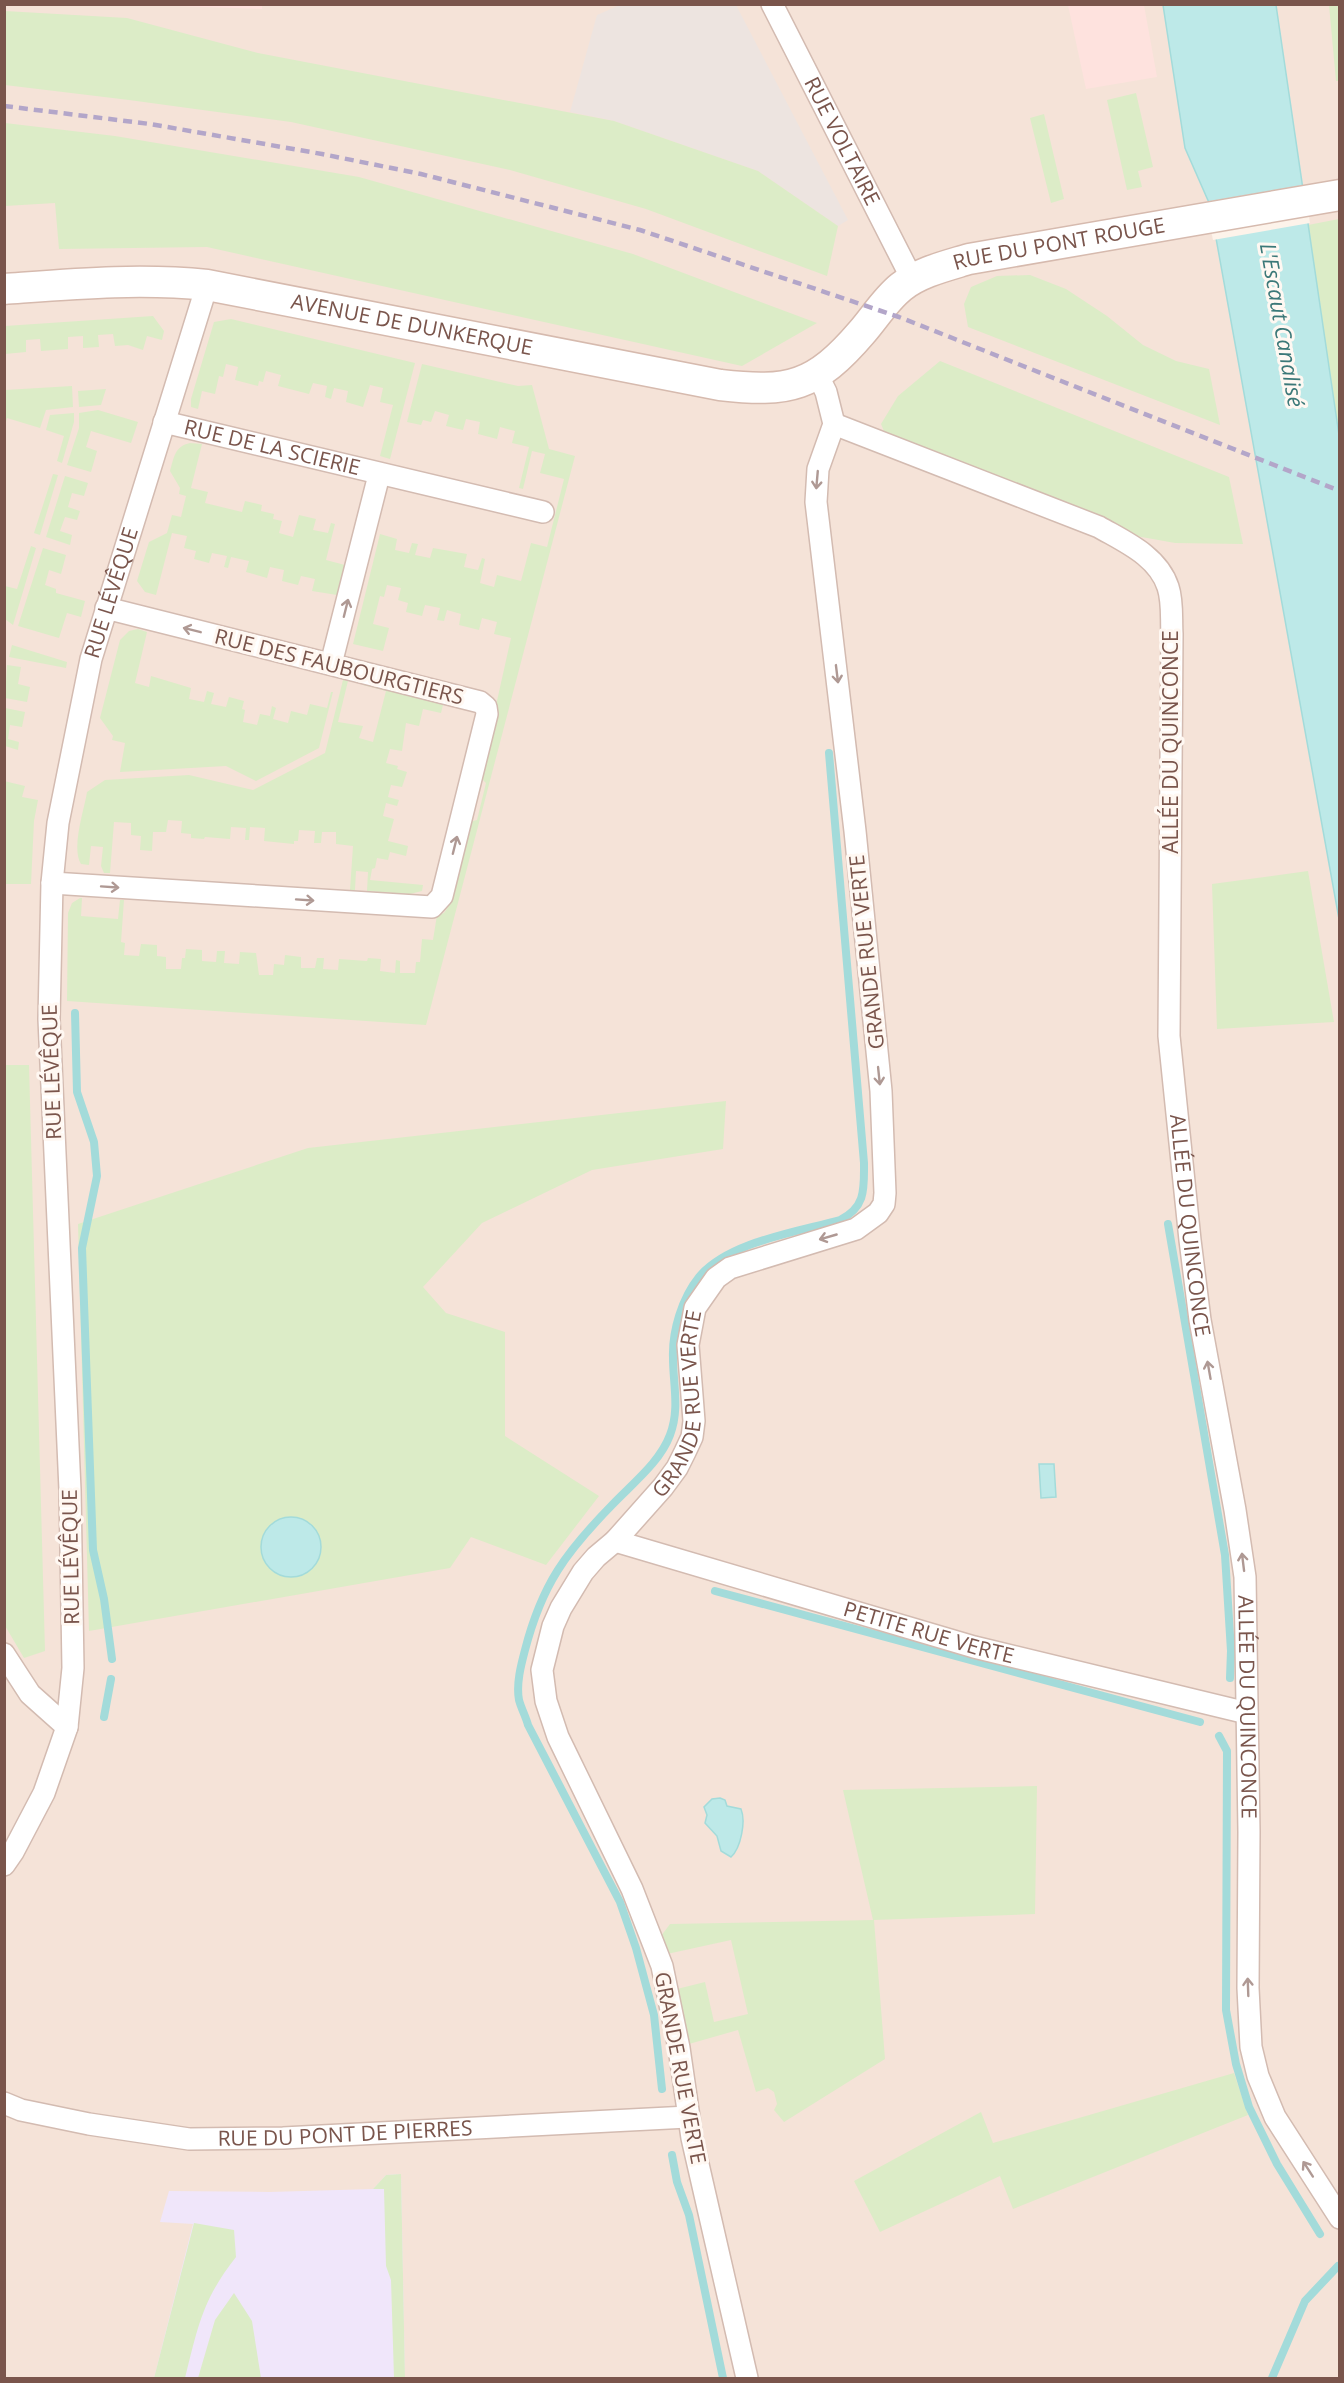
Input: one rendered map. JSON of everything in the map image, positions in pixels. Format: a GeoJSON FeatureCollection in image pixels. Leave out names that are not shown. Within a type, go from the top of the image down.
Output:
{"type":"FeatureCollection","features":[{"type":"Feature","properties":{"kind":"main road","name":"RUE DU PONT ROUGE"},"geometry":{"type":"LineString","coordinates":[[817,374],[861,334],[888,300],[912,279],[969,259],[1330,196]]}},
{"type":"Feature","properties":{"kind":"main road","name":"AVENUE DE DUNKERQUE"},"geometry":{"type":"LineString","coordinates":[[4,289],[127,280],[207,285],[720,385],[754,389],[789,387],[817,374]]}},
{"type":"Feature","properties":{"kind":"street","name":"RUE VOLTAIRE"},"geometry":{"type":"LineString","coordinates":[[772,4],[912,279]]}},
{"type":"Feature","properties":{"kind":"street","name":"RUE LÉVÊQUE"},"geometry":{"type":"LineString","coordinates":[[4,1865],[44,1793],[67,1727],[73,1668],[70,1490],[49,1018],[52,883],[61,806],[91,658],[207,285]]}},
{"type":"Feature","properties":{"kind":"street"},"geometry":{"type":"LineString","coordinates":[[817,374],[826,393],[834,424]]}},
{"type":"Feature","properties":{"kind":"street","name":"RUE DE LA SCIERIE"},"geometry":{"type":"LineString","coordinates":[[164,422],[543,512]]}},
{"type":"Feature","properties":{"kind":"street","name":"GRANDE RUE VERTE"},"geometry":{"type":"LineString","coordinates":[[747,2379],[688,2117],[679,2048],[662,1966],[632,1889],[558,1737],[550,1717],[542,1670],[546,1646],[561,1608],[583,1572],[596,1557],[615,1542],[677,1468],[692,1437],[694,1421],[688,1345],[695,1308],[705,1292],[716,1278],[730,1268],[856,1229],[878,1214],[884,1204],[886,1175],[881,1091],[855,831],[816,502],[818,469],[834,424]]}},
{"type":"Feature","properties":{"kind":"street","name":"ALLÉE DU QUINCONCE"},"geometry":{"type":"LineString","coordinates":[[834,424],[1100,527],[1136,547],[1160,572],[1168,587],[1172,634],[1169,1036],[1200,1320],[1245,1577],[1250,1832],[1248,1965],[1251,2047],[1258,2076],[1275,2117],[1340,2218]]}},
{"type":"Feature","properties":{"kind":"street","name":"RUE DE LA SCIERIE"},"geometry":{"type":"LineString","coordinates":[[331,664],[380,475]]}},
{"type":"Feature","properties":{"kind":"street","name":"RUE DES FAUBOURGTIERS"},"geometry":{"type":"LineString","coordinates":[[52,883],[428,908],[436,904],[442,896],[487,714],[486,707],[480,702],[106,609]]}},
{"type":"Feature","properties":{"kind":"street","name":"PETITE RUE VERTE"},"geometry":{"type":"LineString","coordinates":[[615,1542],[974,1647],[1247,1713]]}},
{"type":"Feature","properties":{"kind":"street"},"geometry":{"type":"LineString","coordinates":[[4,1654],[30,1694],[67,1727]]}},
{"type":"Feature","properties":{"kind":"street","name":"RUE DU PONT DE PIERRES"},"geometry":{"type":"LineString","coordinates":[[4,2103],[21,2110],[89,2124],[189,2139],[283,2138],[688,2117]]}},
{"type":"Feature","properties":{"kind":"shaded area"},"geometry":{"type":"Polygon","coordinates":[[[147,4],[262,4],[262,9],[147,5],[147,4]]]}},
{"type":"Feature","properties":{"kind":"shaded area"},"geometry":{"type":"Polygon","coordinates":[[[5,5],[1339,5],[1339,2378],[5,2378],[5,5]]]}},
{"type":"Feature","properties":{"kind":"shaded area"},"geometry":{"type":"Polygon","coordinates":[[[620,5],[736,5],[848,220],[838,226],[758,171],[614,121],[570,112],[597,15],[620,5]]]}},
{"type":"Feature","properties":{"kind":"shaded area"},"geometry":{"type":"Polygon","coordinates":[[[1068,5],[1144,5],[1157,77],[1086,89],[1068,5]]]}},
{"type":"Feature","properties":{"kind":"shaded area"},"geometry":{"type":"Polygon","coordinates":[[[401,2174],[405,2378],[154,2378],[193,2224],[160,2222],[169,2191],[269,2192],[373,2189],[386,2175],[401,2174]]]}},
{"type":"Feature","properties":{"kind":"green space"},"geometry":{"type":"Polygon","coordinates":[[[1329,5],[1339,5],[1339,81],[1336,81],[1329,5]]]}},
{"type":"Feature","properties":{"kind":"green space"},"geometry":{"type":"Polygon","coordinates":[[[5,11],[127,18],[258,53],[614,121],[758,171],[838,226],[827,276],[646,209],[510,170],[291,122],[5,85],[5,11]]]}},
{"type":"Feature","properties":{"kind":"green space"},"geometry":{"type":"Polygon","coordinates":[[[1136,93],[1153,167],[1138,171],[1142,187],[1127,190],[1107,100],[1136,93]]]}},
{"type":"Feature","properties":{"kind":"green space"},"geometry":{"type":"Polygon","coordinates":[[[1044,114],[1064,199],[1051,203],[1030,118],[1044,114]]]}},
{"type":"Feature","properties":{"kind":"green space"},"geometry":{"type":"Polygon","coordinates":[[[5,123],[115,136],[359,177],[633,254],[817,323],[742,366],[207,247],[59,249],[55,203],[5,206],[5,123]]]}},
{"type":"Feature","properties":{"kind":"green space"},"geometry":{"type":"Polygon","coordinates":[[[1339,219],[1339,435],[1308,225],[1339,219]]]}},
{"type":"Feature","properties":{"kind":"green space"},"geometry":{"type":"Polygon","coordinates":[[[1030,275],[1066,289],[1107,316],[1143,345],[1176,361],[1209,369],[1220,425],[968,327],[964,304],[971,287],[997,276],[1030,275]]]}},
{"type":"Feature","properties":{"kind":"green space"},"geometry":{"type":"Polygon","coordinates":[[[153,316],[164,331],[162,340],[147,336],[143,350],[128,345],[115,346],[113,334],[98,335],[99,347],[83,348],[83,336],[68,337],[68,349],[41,351],[40,339],[26,340],[26,352],[5,354],[5,326],[153,316]]]}},
{"type":"Feature","properties":{"kind":"green space"},"geometry":{"type":"Polygon","coordinates":[[[231,319],[415,363],[390,459],[380,456],[393,405],[380,402],[383,388],[370,385],[363,407],[346,402],[348,391],[334,388],[331,399],[325,397],[327,386],[313,383],[309,394],[278,386],[281,375],[266,371],[263,382],[259,381],[258,386],[235,380],[238,367],[226,364],[223,377],[219,376],[215,394],[202,391],[198,409],[191,407],[191,399],[214,322],[231,319]]]}},
{"type":"Feature","properties":{"kind":"green space"},"geometry":{"type":"Polygon","coordinates":[[[940,361],[1229,477],[1243,544],[1175,543],[1136,536],[886,436],[881,424],[898,396],[940,361]]]}},
{"type":"Feature","properties":{"kind":"green space"},"geometry":{"type":"Polygon","coordinates":[[[422,364],[518,386],[532,385],[549,449],[575,456],[426,1025],[67,1001],[68,913],[72,903],[80,898],[82,898],[81,916],[118,919],[120,900],[124,900],[121,942],[125,943],[124,955],[139,956],[141,944],[157,945],[157,956],[166,957],[166,969],[181,969],[186,949],[202,950],[202,961],[216,962],[217,951],[225,951],[224,963],[239,964],[240,952],[256,953],[259,975],[273,975],[274,964],[284,965],[285,955],[301,957],[301,968],[315,968],[317,958],[324,958],[323,969],[338,970],[339,959],[367,961],[368,958],[381,959],[380,971],[395,973],[396,960],[400,961],[400,973],[415,973],[416,962],[420,962],[422,939],[433,940],[437,915],[444,913],[448,907],[469,822],[477,820],[486,783],[480,777],[511,638],[494,634],[497,622],[482,618],[479,630],[459,625],[461,614],[447,610],[444,621],[437,620],[440,608],[425,605],[422,616],[406,612],[408,603],[398,600],[401,588],[387,585],[384,597],[380,596],[373,624],[389,628],[383,651],[353,644],[380,534],[397,539],[395,550],[409,553],[412,543],[418,544],[415,555],[430,558],[433,548],[467,554],[464,567],[478,570],[482,558],[485,559],[480,583],[494,587],[497,575],[521,581],[531,543],[547,547],[564,479],[540,473],[545,454],[532,451],[523,489],[519,488],[529,447],[512,443],[515,431],[500,427],[497,439],[478,434],[480,422],[466,419],[463,430],[446,426],[449,415],[435,411],[431,422],[423,420],[421,425],[407,422],[422,364]]]}},
{"type":"Feature","properties":{"kind":"green space"},"geometry":{"type":"Polygon","coordinates":[[[72,386],[73,407],[46,410],[40,428],[7,418],[5,426],[5,390],[72,386]]]}},
{"type":"Feature","properties":{"kind":"green space"},"geometry":{"type":"Polygon","coordinates":[[[106,389],[101,405],[79,407],[78,391],[106,389]]]}},
{"type":"Feature","properties":{"kind":"green space"},"geometry":{"type":"Polygon","coordinates":[[[98,410],[138,422],[131,443],[91,431],[86,447],[97,451],[91,472],[67,465],[79,428],[79,413],[98,410]]]}},
{"type":"Feature","properties":{"kind":"green space"},"geometry":{"type":"Polygon","coordinates":[[[74,413],[74,422],[62,463],[57,461],[64,436],[46,430],[50,415],[74,413]]]}},
{"type":"Feature","properties":{"kind":"green space"},"geometry":{"type":"Polygon","coordinates":[[[190,443],[202,444],[191,488],[208,492],[205,503],[242,512],[245,501],[262,505],[261,511],[274,514],[273,519],[282,521],[279,533],[293,537],[299,515],[316,519],[313,530],[328,533],[331,523],[335,524],[326,560],[345,565],[348,571],[327,638],[337,595],[312,591],[315,579],[301,576],[298,585],[282,581],[284,570],[270,567],[267,578],[246,572],[249,561],[231,557],[228,568],[224,567],[227,556],[212,553],[209,563],[194,559],[196,551],[184,548],[187,536],[172,533],[156,595],[145,592],[137,581],[149,542],[167,533],[172,515],[181,517],[186,496],[179,494],[180,488],[170,471],[178,449],[190,443]]]}},
{"type":"Feature","properties":{"kind":"green space"},"geometry":{"type":"Polygon","coordinates":[[[53,474],[58,475],[40,535],[34,533],[53,474]]]}},
{"type":"Feature","properties":{"kind":"green space"},"geometry":{"type":"Polygon","coordinates":[[[65,476],[88,483],[84,496],[72,493],[68,507],[80,511],[77,520],[65,517],[60,531],[72,535],[70,545],[46,537],[65,476]]]}},
{"type":"Feature","properties":{"kind":"green space"},"geometry":{"type":"Polygon","coordinates":[[[31,546],[36,548],[13,625],[5,619],[5,586],[17,589],[31,546]]]}},
{"type":"Feature","properties":{"kind":"green space"},"geometry":{"type":"Polygon","coordinates":[[[43,548],[66,555],[61,574],[49,570],[45,585],[56,589],[56,593],[85,601],[81,617],[67,613],[59,638],[18,626],[43,548]]]}},
{"type":"Feature","properties":{"kind":"green space"},"geometry":{"type":"Polygon","coordinates":[[[138,629],[147,632],[135,683],[149,687],[151,676],[191,688],[189,699],[204,702],[207,691],[214,693],[211,704],[226,707],[229,697],[244,701],[243,722],[257,725],[260,714],[270,716],[272,706],[276,708],[273,719],[288,723],[291,711],[307,715],[310,704],[327,708],[331,692],[333,692],[319,748],[256,781],[226,766],[120,772],[125,743],[112,740],[113,736],[100,718],[120,640],[129,631],[138,629]]]}},
{"type":"Feature","properties":{"kind":"green space"},"geometry":{"type":"Polygon","coordinates":[[[12,645],[67,662],[66,668],[9,657],[12,645]]]}},
{"type":"Feature","properties":{"kind":"green space"},"geometry":{"type":"Polygon","coordinates":[[[7,665],[21,667],[18,684],[30,687],[27,702],[5,698],[7,665]]]}},
{"type":"Feature","properties":{"kind":"green space"},"geometry":{"type":"Polygon","coordinates":[[[343,680],[348,681],[338,722],[363,726],[359,738],[373,742],[386,691],[363,685],[364,680],[442,699],[441,713],[423,709],[419,726],[406,723],[402,751],[390,749],[386,763],[398,766],[397,769],[407,772],[402,787],[391,785],[388,797],[399,800],[397,806],[386,803],[383,816],[394,819],[388,841],[408,846],[406,856],[390,852],[388,860],[377,858],[370,880],[423,885],[422,891],[410,894],[367,891],[368,872],[356,871],[355,890],[350,890],[353,846],[336,844],[336,832],[322,832],[321,843],[314,843],[315,831],[299,830],[298,841],[294,841],[294,844],[264,841],[265,828],[250,827],[249,840],[245,840],[246,828],[231,827],[230,839],[205,837],[204,839],[191,838],[191,834],[181,833],[182,821],[168,820],[166,832],[153,832],[152,851],[140,850],[141,836],[131,835],[131,823],[114,822],[110,873],[104,873],[101,866],[103,847],[91,846],[89,865],[81,864],[77,849],[87,792],[105,780],[189,775],[253,790],[325,753],[343,680]]]}},
{"type":"Feature","properties":{"kind":"green space"},"geometry":{"type":"Polygon","coordinates":[[[5,708],[25,712],[22,727],[10,725],[8,739],[19,742],[18,750],[5,746],[5,708]]]}},
{"type":"Feature","properties":{"kind":"green space"},"geometry":{"type":"Polygon","coordinates":[[[4,781],[25,786],[22,797],[38,800],[34,821],[31,884],[5,884],[4,781]]]}},
{"type":"Feature","properties":{"kind":"green space"},"geometry":{"type":"Polygon","coordinates":[[[1308,871],[1334,1022],[1217,1029],[1212,884],[1308,871]]]}},
{"type":"Feature","properties":{"kind":"green space"},"geometry":{"type":"Polygon","coordinates":[[[5,1065],[29,1065],[45,1651],[24,1658],[4,1624],[5,1065]]]}},
{"type":"Feature","properties":{"kind":"green space"},"geometry":{"type":"Polygon","coordinates":[[[726,1101],[723,1149],[592,1170],[482,1223],[423,1287],[446,1313],[505,1332],[505,1436],[599,1496],[546,1565],[471,1537],[450,1568],[89,1631],[78,1224],[308,1148],[726,1101]]]}},
{"type":"Feature","properties":{"kind":"green space"},"geometry":{"type":"Polygon","coordinates":[[[1037,1786],[1035,1914],[874,1920],[885,2059],[784,2122],[774,2110],[777,2104],[774,2092],[768,2088],[756,2092],[738,2030],[689,2044],[677,1989],[705,1982],[714,2022],[748,2014],[731,1940],[667,1954],[661,1936],[670,1924],[873,1920],[843,1790],[1037,1786]]]}},
{"type":"Feature","properties":{"kind":"green space"},"geometry":{"type":"Polygon","coordinates":[[[1234,2073],[1248,2115],[1013,2209],[1000,2176],[880,2232],[854,2181],[981,2112],[993,2143],[1234,2073]]]}},
{"type":"Feature","properties":{"kind":"green space"},"geometry":{"type":"Polygon","coordinates":[[[401,2174],[405,2378],[394,2378],[391,2280],[386,2266],[384,2189],[373,2189],[386,2175],[401,2174]]]}},
{"type":"Feature","properties":{"kind":"green space"},"geometry":{"type":"Polygon","coordinates":[[[194,2223],[234,2230],[236,2257],[208,2301],[185,2378],[154,2378],[194,2223]]]}},
{"type":"Feature","properties":{"kind":"green space"},"geometry":{"type":"Polygon","coordinates":[[[234,2293],[252,2321],[261,2378],[198,2378],[215,2320],[234,2293]]]}},
{"type":"Feature","properties":{"kind":"water","name":"L'Escaut Canalisé"},"geometry":{"type":"Polygon","coordinates":[[[1163,5],[1276,5],[1339,435],[1339,919],[1210,205],[1185,148],[1163,5]]]}},
{"type":"Feature","properties":{"kind":"water"},"geometry":{"type":"Polygon","coordinates":[[[1039,1464],[1054,1464],[1056,1497],[1041,1498],[1039,1464]]]}},
{"type":"Feature","properties":{"kind":"water"},"geometry":{"type":"Polygon","coordinates":[[[285,1517],[297,1517],[308,1522],[316,1530],[321,1547],[319,1559],[308,1572],[297,1577],[285,1577],[274,1572],[266,1564],[261,1553],[261,1541],[266,1530],[274,1522],[285,1517]]]}},
{"type":"Feature","properties":{"kind":"water"},"geometry":{"type":"Polygon","coordinates":[[[712,1799],[725,1800],[727,1806],[741,1809],[742,1814],[743,1827],[740,1841],[731,1857],[721,1851],[717,1836],[705,1823],[707,1815],[704,1807],[712,1799]]]}},
{"type":"Feature","properties":{"kind":"pier"},"geometry":{"type":"Polygon","coordinates":[[[1304,185],[1310,223],[1213,240],[1205,202],[1304,185]]]}},
{"type":"Feature","properties":{"kind":"waterway"},"geometry":{"type":"LineString","coordinates":[[662,2089],[654,2015],[636,1948],[620,1902],[528,1725],[519,1700],[519,1681],[522,1662],[539,1606],[558,1570],[596,1521],[645,1472],[666,1445],[675,1416],[674,1337],[679,1315],[693,1285],[712,1265],[745,1247],[784,1234],[840,1220],[855,1209],[862,1196],[864,1163],[829,753]]}},
{"type":"Feature","properties":{"kind":"waterway"},"geometry":{"type":"LineString","coordinates":[[75,1013],[77,1092],[94,1142],[97,1176],[82,1248],[93,1550],[104,1599],[112,1659]]}},
{"type":"Feature","properties":{"kind":"waterway"},"geometry":{"type":"LineString","coordinates":[[1168,1224],[1225,1555],[1231,1651],[1230,1678]]}},
{"type":"Feature","properties":{"kind":"waterway"},"geometry":{"type":"LineString","coordinates":[[715,1591],[1200,1722]]}},
{"type":"Feature","properties":{"kind":"waterway"},"geometry":{"type":"LineString","coordinates":[[104,1717],[111,1679]]}},
{"type":"Feature","properties":{"kind":"waterway"},"geometry":{"type":"LineString","coordinates":[[1219,1736],[1227,1751],[1226,2010],[1236,2064],[1249,2107],[1277,2164],[1320,2234]]}},
{"type":"Feature","properties":{"kind":"waterway"},"geometry":{"type":"LineString","coordinates":[[672,2155],[677,2182],[689,2215],[723,2378]]}},
{"type":"Feature","properties":{"kind":"waterway"},"geometry":{"type":"LineString","coordinates":[[1272,2378],[1305,2301],[1338,2266]]}},
{"type":"Feature","properties":{"kind":"railway"},"geometry":{"type":"LineString","coordinates":[[4,106],[150,124],[322,154],[421,174],[640,230],[899,317],[1340,491]]}}]}
